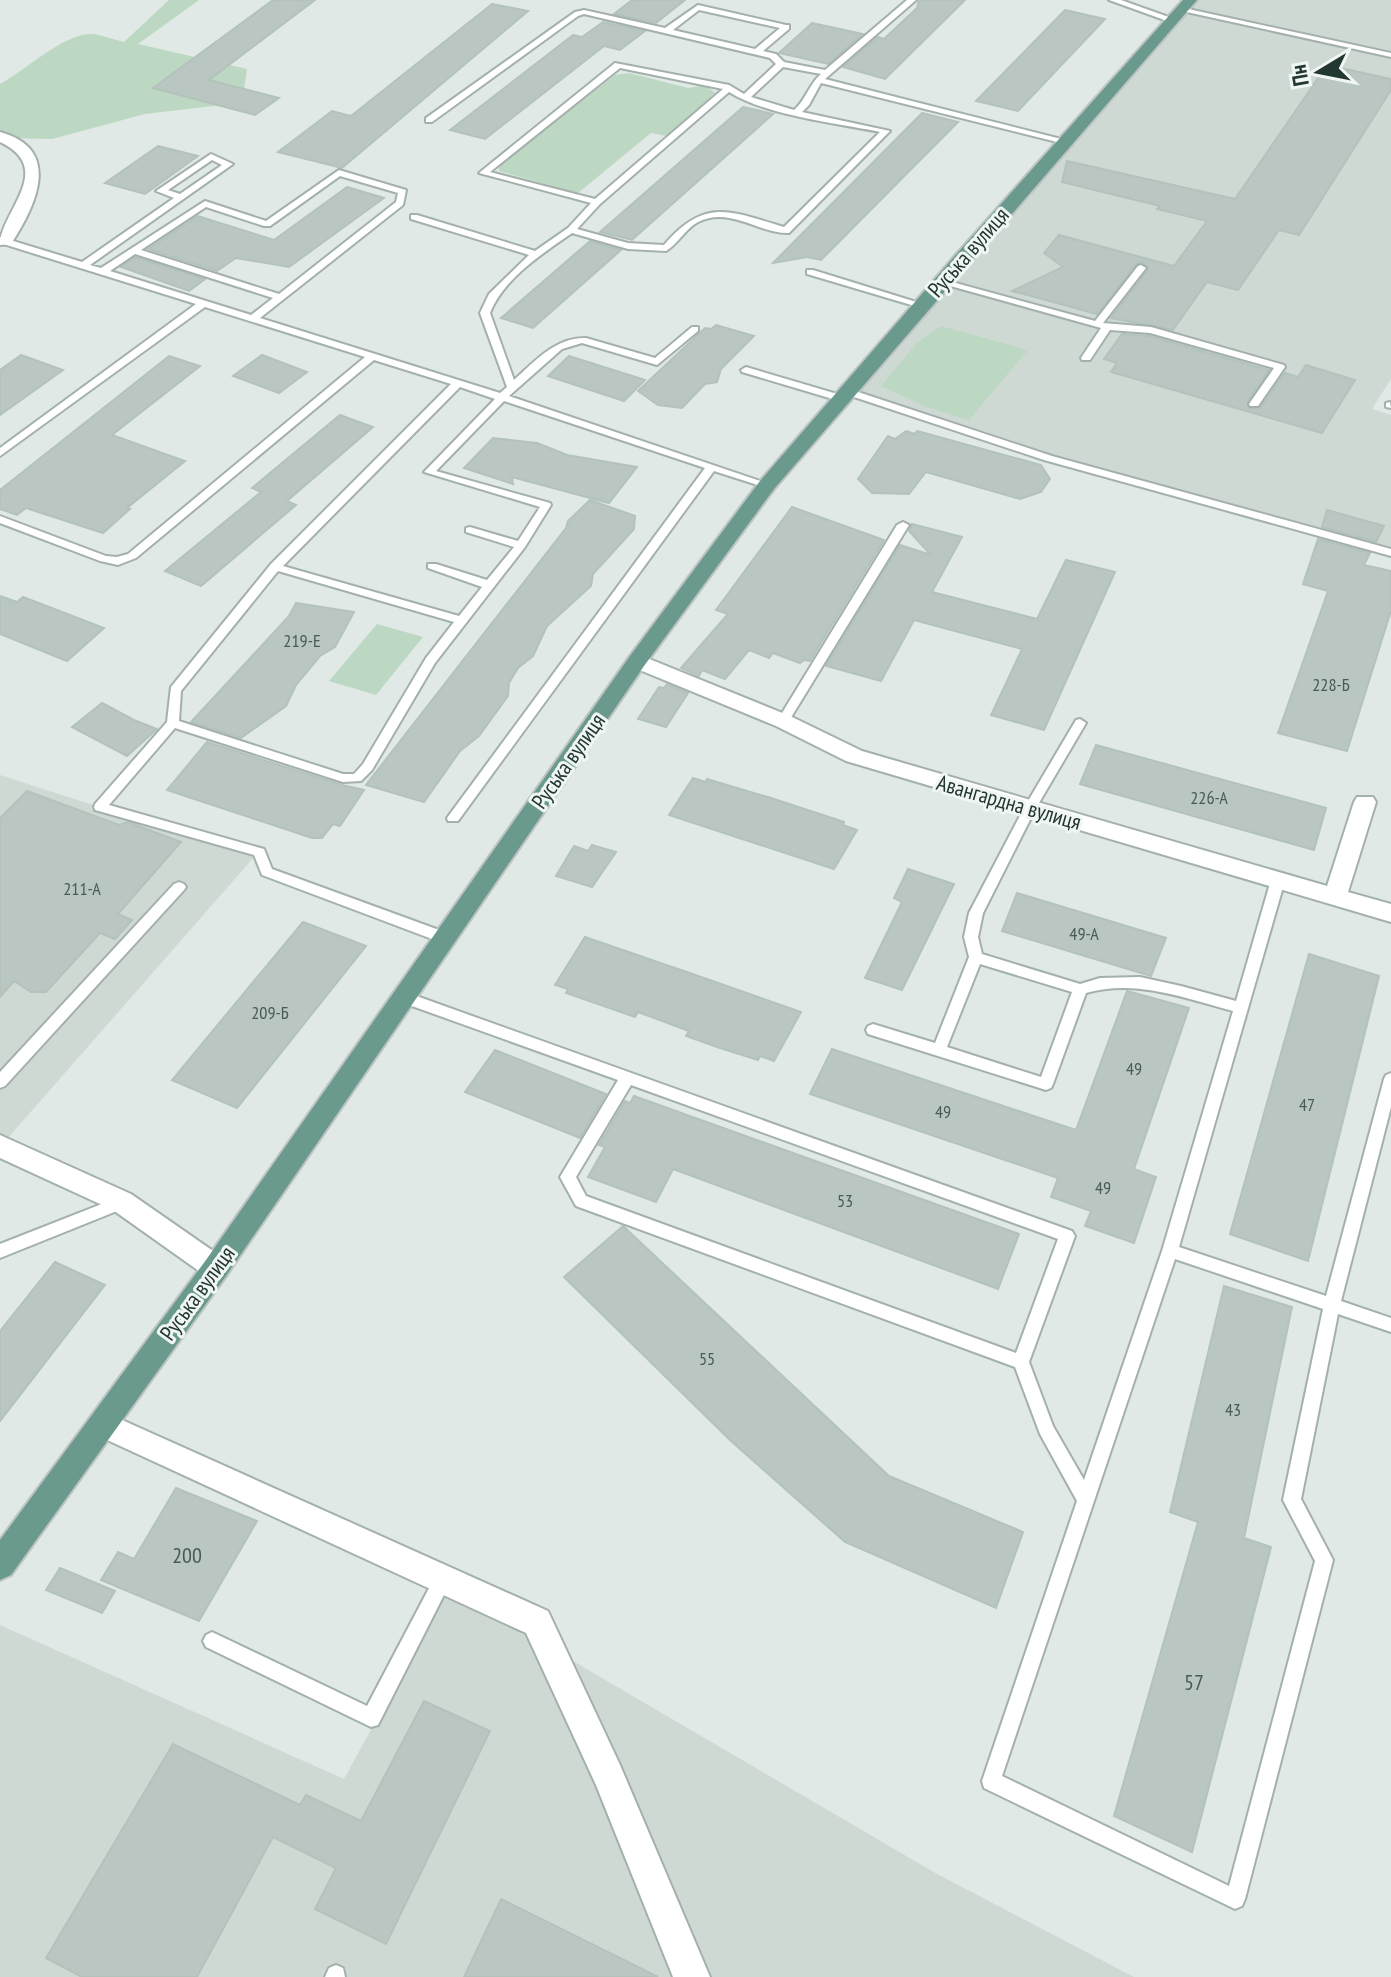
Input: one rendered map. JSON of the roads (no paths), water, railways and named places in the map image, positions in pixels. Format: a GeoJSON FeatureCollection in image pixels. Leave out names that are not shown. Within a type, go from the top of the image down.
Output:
{"type":"FeatureCollection","features":[{"type":"Feature","properties":{"kind":"main road","name":"Руська вулиця"},"geometry":{"type":"LineString","coordinates":[[0,1565],[216,1268],[637,661],[767,485],[843,394],[1182,10]]}},
{"type":"Feature","properties":{"kind":"street"},"geometry":{"type":"LineString","coordinates":[[0,136],[27,151],[33,162],[25,211],[2,241]]}},
{"type":"Feature","properties":{"kind":"street","name":"Авангардна вулиця"},"geometry":{"type":"LineString","coordinates":[[637,661],[783,721],[854,756],[1391,913]]}},
{"type":"Feature","properties":{"kind":"street"},"geometry":{"type":"LineString","coordinates":[[1336,895],[1365,802]]}},
{"type":"Feature","properties":{"kind":"street"},"geometry":{"type":"LineString","coordinates":[[0,1146],[122,1202],[216,1268]]}},
{"type":"Feature","properties":{"kind":"street"},"geometry":{"type":"LineString","coordinates":[[102,1424],[537,1622],[609,1776],[690,1976]]}},
{"type":"Feature","properties":{"kind":"lane"},"geometry":{"type":"LineString","coordinates":[[796,113],[805,105],[823,76],[912,0]]}},
{"type":"Feature","properties":{"kind":"lane"},"geometry":{"type":"LineString","coordinates":[[1113,0],[1182,10],[1391,55]]}},
{"type":"Feature","properties":{"kind":"lane"},"geometry":{"type":"LineString","coordinates":[[667,31],[698,7],[786,27],[757,52]]}},
{"type":"Feature","properties":{"kind":"lane"},"geometry":{"type":"LineString","coordinates":[[429,120],[575,14],[584,12],[773,56],[781,64],[1066,143]]}},
{"type":"Feature","properties":{"kind":"lane"},"geometry":{"type":"LineString","coordinates":[[745,98],[781,64]]}},
{"type":"Feature","properties":{"kind":"lane"},"geometry":{"type":"LineString","coordinates":[[571,230],[628,246],[666,248],[675,236],[700,216],[712,213],[786,231],[886,131],[796,113],[745,98],[729,88],[618,65],[483,173],[597,202]]}},
{"type":"Feature","properties":{"kind":"lane"},"geometry":{"type":"LineString","coordinates":[[512,387],[485,313],[492,296],[536,254],[571,230],[597,202],[729,88]]}},
{"type":"Feature","properties":{"kind":"lane"},"geometry":{"type":"LineString","coordinates":[[84,265],[229,164],[211,157],[161,191],[181,197]]}},
{"type":"Feature","properties":{"kind":"lane"},"geometry":{"type":"LineString","coordinates":[[102,272],[205,204],[267,224],[339,173],[403,192],[400,203],[254,318]]}},
{"type":"Feature","properties":{"kind":"lane"},"geometry":{"type":"LineString","coordinates":[[414,217],[536,254]]}},
{"type":"Feature","properties":{"kind":"lane"},"geometry":{"type":"LineString","coordinates":[[2,241],[458,383],[767,485]]}},
{"type":"Feature","properties":{"kind":"lane"},"geometry":{"type":"LineString","coordinates":[[134,251],[279,297]]}},
{"type":"Feature","properties":{"kind":"lane"},"geometry":{"type":"LineString","coordinates":[[1086,358],[1102,325],[1141,268]]}},
{"type":"Feature","properties":{"kind":"lane"},"geometry":{"type":"LineString","coordinates":[[810,272],[921,305]]}},
{"type":"Feature","properties":{"kind":"lane"},"geometry":{"type":"LineString","coordinates":[[941,282],[1102,325],[1151,330],[1280,367],[1254,404]]}},
{"type":"Feature","properties":{"kind":"lane"},"geometry":{"type":"LineString","coordinates":[[0,453],[202,305]]}},
{"type":"Feature","properties":{"kind":"lane"},"geometry":{"type":"LineString","coordinates":[[173,723],[343,778],[357,778],[368,767],[430,661],[521,545],[546,505],[429,472],[512,387],[558,347],[582,340],[657,362],[695,329]]}},
{"type":"Feature","properties":{"kind":"lane"},"geometry":{"type":"LineString","coordinates":[[0,519],[104,559],[118,561],[132,556],[373,356]]}},
{"type":"Feature","properties":{"kind":"lane"},"geometry":{"type":"LineString","coordinates":[[746,370],[843,394],[1048,458],[1391,553]]}},
{"type":"Feature","properties":{"kind":"lane"},"geometry":{"type":"LineString","coordinates":[[445,938],[267,872],[259,852],[100,807],[173,723],[175,690],[275,567],[458,383]]}},
{"type":"Feature","properties":{"kind":"lane"},"geometry":{"type":"LineString","coordinates":[[453,818],[711,467]]}},
{"type":"Feature","properties":{"kind":"lane"},"geometry":{"type":"LineString","coordinates":[[783,721],[903,525]]}},
{"type":"Feature","properties":{"kind":"lane"},"geometry":{"type":"LineString","coordinates":[[470,530],[521,545]]}},
{"type":"Feature","properties":{"kind":"lane"},"geometry":{"type":"LineString","coordinates":[[432,566],[489,585]]}},
{"type":"Feature","properties":{"kind":"lane"},"geometry":{"type":"LineString","coordinates":[[275,567],[460,620]]}},
{"type":"Feature","properties":{"kind":"lane"},"geometry":{"type":"LineString","coordinates":[[939,1050],[976,957],[971,937],[976,913],[1030,808],[1080,723]]}},
{"type":"Feature","properties":{"kind":"lane"},"geometry":{"type":"LineString","coordinates":[[1278,880],[1170,1251],[991,1781],[1235,1899],[1324,1560],[1292,1500],[1332,1304],[1391,1079]]}},
{"type":"Feature","properties":{"kind":"lane"},"geometry":{"type":"LineString","coordinates":[[0,1082],[179,887]]}},
{"type":"Feature","properties":{"kind":"lane"},"geometry":{"type":"LineString","coordinates":[[976,957],[1080,989],[1101,981],[1128,979],[1241,1008]]}},
{"type":"Feature","properties":{"kind":"lane"},"geometry":{"type":"LineString","coordinates":[[873,1030],[1046,1084],[1080,989]]}},
{"type":"Feature","properties":{"kind":"lane"},"geometry":{"type":"LineString","coordinates":[[403,997],[1067,1236],[1021,1362],[1046,1429],[1085,1498]]}},
{"type":"Feature","properties":{"kind":"lane"},"geometry":{"type":"LineString","coordinates":[[627,1078],[568,1177],[581,1201],[1021,1362]]}},
{"type":"Feature","properties":{"kind":"lane"},"geometry":{"type":"LineString","coordinates":[[0,1251],[122,1202]]}},
{"type":"Feature","properties":{"kind":"lane"},"geometry":{"type":"LineString","coordinates":[[1170,1251],[1391,1325]]}},
{"type":"Feature","properties":{"kind":"lane"},"geometry":{"type":"LineString","coordinates":[[212,1641],[371,1718],[443,1579]]}}]}
